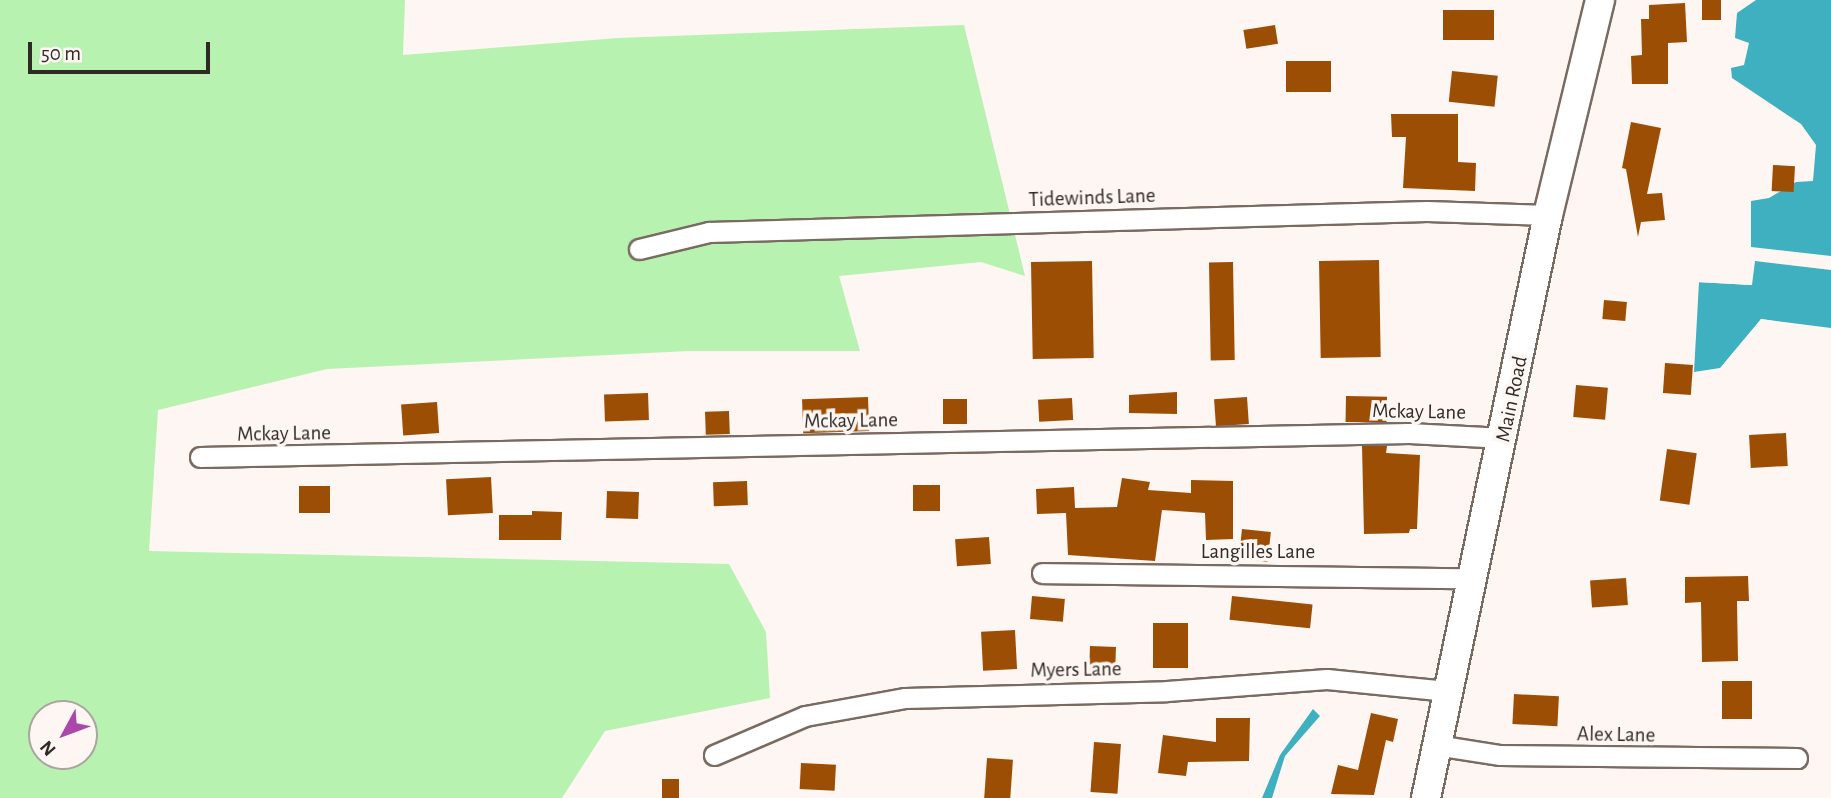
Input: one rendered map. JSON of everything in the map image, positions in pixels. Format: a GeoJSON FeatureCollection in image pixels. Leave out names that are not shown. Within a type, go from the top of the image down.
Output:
{"type":"FeatureCollection","features":[{"type":"Feature","properties":{"kind":"main road","name":"Main Road"},"geometry":{"type":"LineString","coordinates":[[1426,798],[1447,691],[1504,438],[1548,215],[1600,0]]}},
{"type":"Feature","properties":{"kind":"street","name":"Tidewinds Lane"},"geometry":{"type":"LineString","coordinates":[[639,249],[709,232],[1427,211],[1548,215]]}},
{"type":"Feature","properties":{"kind":"street","name":"Mckay Lane"},"geometry":{"type":"LineString","coordinates":[[200,457],[1409,433],[1504,438]]}},
{"type":"Feature","properties":{"kind":"street","name":"Langilles Lane"},"geometry":{"type":"LineString","coordinates":[[1042,573],[1473,578]]}},
{"type":"Feature","properties":{"kind":"street","name":"Myers Lane"},"geometry":{"type":"LineString","coordinates":[[714,755],[805,716],[905,698],[1167,691],[1327,679],[1447,691]]}},
{"type":"Feature","properties":{"kind":"street","name":"Alex Lane"},"geometry":{"type":"LineString","coordinates":[[1436,745],[1514,755],[1797,758]]}},
{"type":"Feature","properties":{"kind":"green space"},"geometry":{"type":"Polygon","coordinates":[[[0,0],[405,0],[403,55],[618,38],[964,25],[1025,276],[981,262],[839,276],[860,351],[689,351],[327,369],[158,410],[149,551],[729,564],[766,632],[770,698],[605,731],[562,798],[0,798],[0,0]]]}},
{"type":"Feature","properties":{"kind":"water"},"geometry":{"type":"Polygon","coordinates":[[[1756,0],[1831,0],[1831,330],[1761,319],[1720,368],[1694,372],[1699,282],[1751,285],[1751,201],[1769,198],[1796,182],[1813,181],[1816,145],[1801,124],[1732,78],[1731,68],[1744,65],[1749,43],[1735,38],[1737,13],[1756,0]]]}},
{"type":"Feature","properties":{"kind":"water"},"geometry":{"type":"Polygon","coordinates":[[[1313,709],[1320,716],[1285,756],[1272,798],[1262,798],[1280,755],[1313,709]]]}},
{"type":"Feature","properties":{"kind":"pier"},"geometry":{"type":"Polygon","coordinates":[[[1751,247],[1831,256],[1831,270],[1755,261],[1752,285],[1695,282],[1748,281],[1751,247]]]}},
{"type":"Feature","properties":{"kind":"pier"},"geometry":{"type":"Polygon","coordinates":[[[1761,319],[1831,328],[1831,333],[1762,323],[1726,368],[1761,319]]]}},
{"type":"Feature","properties":{"kind":"building"},"geometry":{"type":"Polygon","coordinates":[[[1702,0],[1721,0],[1721,20],[1702,20],[1702,0]]]}},
{"type":"Feature","properties":{"kind":"building"},"geometry":{"type":"Polygon","coordinates":[[[1685,3],[1687,42],[1668,43],[1668,84],[1632,84],[1631,56],[1642,55],[1641,19],[1649,19],[1649,5],[1685,3]]]}},
{"type":"Feature","properties":{"kind":"building"},"geometry":{"type":"Polygon","coordinates":[[[1443,10],[1494,10],[1494,40],[1443,40],[1443,10]]]}},
{"type":"Feature","properties":{"kind":"building"},"geometry":{"type":"Polygon","coordinates":[[[1275,25],[1278,44],[1246,49],[1243,30],[1275,25]]]}},
{"type":"Feature","properties":{"kind":"building"},"geometry":{"type":"Polygon","coordinates":[[[1286,61],[1331,61],[1331,92],[1286,92],[1286,61]]]}},
{"type":"Feature","properties":{"kind":"building"},"geometry":{"type":"Polygon","coordinates":[[[1452,71],[1498,76],[1495,107],[1449,102],[1452,71]]]}},
{"type":"Feature","properties":{"kind":"building"},"geometry":{"type":"Polygon","coordinates":[[[1391,114],[1458,114],[1458,162],[1476,163],[1475,191],[1403,188],[1406,137],[1392,137],[1391,114]]]}},
{"type":"Feature","properties":{"kind":"building"},"geometry":{"type":"Polygon","coordinates":[[[1631,122],[1661,128],[1647,194],[1662,193],[1665,220],[1641,222],[1638,237],[1626,169],[1622,168],[1631,122]]]}},
{"type":"Feature","properties":{"kind":"building"},"geometry":{"type":"Polygon","coordinates":[[[1773,165],[1795,166],[1794,192],[1772,191],[1773,165]]]}},
{"type":"Feature","properties":{"kind":"building"},"geometry":{"type":"Polygon","coordinates":[[[1379,260],[1381,357],[1321,358],[1319,261],[1379,260]]]}},
{"type":"Feature","properties":{"kind":"building"},"geometry":{"type":"Polygon","coordinates":[[[1092,261],[1094,358],[1033,359],[1031,262],[1092,261]]]}},
{"type":"Feature","properties":{"kind":"building"},"geometry":{"type":"Polygon","coordinates":[[[1209,262],[1233,262],[1235,360],[1211,360],[1209,262]]]}},
{"type":"Feature","properties":{"kind":"building"},"geometry":{"type":"Polygon","coordinates":[[[1604,300],[1627,302],[1625,321],[1602,319],[1604,300]]]}},
{"type":"Feature","properties":{"kind":"building"},"geometry":{"type":"Polygon","coordinates":[[[1665,363],[1693,365],[1691,395],[1663,393],[1665,363]]]}},
{"type":"Feature","properties":{"kind":"building"},"geometry":{"type":"Polygon","coordinates":[[[1576,385],[1608,388],[1605,420],[1573,417],[1576,385]]]}},
{"type":"Feature","properties":{"kind":"building"},"geometry":{"type":"Polygon","coordinates":[[[1177,392],[1177,414],[1129,413],[1129,395],[1177,392]]]}},
{"type":"Feature","properties":{"kind":"building"},"geometry":{"type":"Polygon","coordinates":[[[648,393],[649,420],[605,422],[604,395],[648,393]]]}},
{"type":"Feature","properties":{"kind":"building"},"geometry":{"type":"Polygon","coordinates":[[[1346,396],[1387,397],[1387,423],[1346,422],[1346,396]]]}},
{"type":"Feature","properties":{"kind":"building"},"geometry":{"type":"Polygon","coordinates":[[[868,397],[869,431],[803,433],[802,399],[868,397]]]}},
{"type":"Feature","properties":{"kind":"building"},"geometry":{"type":"Polygon","coordinates":[[[1247,397],[1249,424],[1216,426],[1214,399],[1247,397]]]}},
{"type":"Feature","properties":{"kind":"building"},"geometry":{"type":"Polygon","coordinates":[[[1072,398],[1073,420],[1039,422],[1038,400],[1072,398]]]}},
{"type":"Feature","properties":{"kind":"building"},"geometry":{"type":"Polygon","coordinates":[[[943,399],[967,399],[967,424],[943,424],[943,399]]]}},
{"type":"Feature","properties":{"kind":"building"},"geometry":{"type":"Polygon","coordinates":[[[437,402],[439,433],[403,435],[401,405],[437,402]]]}},
{"type":"Feature","properties":{"kind":"building"},"geometry":{"type":"Polygon","coordinates":[[[729,411],[730,434],[706,435],[705,412],[729,411]]]}},
{"type":"Feature","properties":{"kind":"building"},"geometry":{"type":"Polygon","coordinates":[[[1786,433],[1788,466],[1751,468],[1749,435],[1786,433]]]}},
{"type":"Feature","properties":{"kind":"building"},"geometry":{"type":"Polygon","coordinates":[[[1362,446],[1387,446],[1386,453],[1420,455],[1417,529],[1410,529],[1409,533],[1364,534],[1362,446]]]}},
{"type":"Feature","properties":{"kind":"building"},"geometry":{"type":"Polygon","coordinates":[[[1667,449],[1697,453],[1689,505],[1660,500],[1667,449]]]}},
{"type":"Feature","properties":{"kind":"building"},"geometry":{"type":"Polygon","coordinates":[[[491,477],[493,513],[448,515],[446,479],[491,477]]]}},
{"type":"Feature","properties":{"kind":"building"},"geometry":{"type":"Polygon","coordinates":[[[1122,478],[1150,482],[1148,490],[1191,493],[1191,480],[1233,481],[1233,539],[1206,540],[1205,513],[1162,510],[1155,561],[1068,555],[1066,513],[1037,514],[1036,489],[1074,487],[1075,508],[1117,507],[1122,478]]]}},
{"type":"Feature","properties":{"kind":"building"},"geometry":{"type":"Polygon","coordinates":[[[747,481],[748,505],[714,506],[713,482],[747,481]]]}},
{"type":"Feature","properties":{"kind":"building"},"geometry":{"type":"Polygon","coordinates":[[[913,485],[940,485],[940,511],[913,511],[913,485]]]}},
{"type":"Feature","properties":{"kind":"building"},"geometry":{"type":"Polygon","coordinates":[[[299,486],[330,486],[330,513],[299,513],[299,486]]]}},
{"type":"Feature","properties":{"kind":"building"},"geometry":{"type":"Polygon","coordinates":[[[607,491],[639,492],[638,519],[606,518],[607,491]]]}},
{"type":"Feature","properties":{"kind":"building"},"geometry":{"type":"Polygon","coordinates":[[[532,511],[562,512],[561,540],[499,540],[499,515],[532,515],[532,511]]]}},
{"type":"Feature","properties":{"kind":"building"},"geometry":{"type":"Polygon","coordinates":[[[1242,529],[1271,532],[1268,562],[1239,559],[1242,529]]]}},
{"type":"Feature","properties":{"kind":"building"},"geometry":{"type":"Polygon","coordinates":[[[989,537],[991,564],[957,566],[955,539],[989,537]]]}},
{"type":"Feature","properties":{"kind":"building"},"geometry":{"type":"Polygon","coordinates":[[[1748,576],[1749,601],[1737,601],[1738,661],[1702,662],[1701,602],[1685,603],[1685,577],[1748,576]]]}},
{"type":"Feature","properties":{"kind":"building"},"geometry":{"type":"Polygon","coordinates":[[[1626,578],[1628,605],[1592,607],[1590,581],[1626,578]]]}},
{"type":"Feature","properties":{"kind":"building"},"geometry":{"type":"Polygon","coordinates":[[[1032,596],[1065,599],[1063,622],[1030,619],[1032,596]]]}},
{"type":"Feature","properties":{"kind":"building"},"geometry":{"type":"Polygon","coordinates":[[[1232,596],[1313,604],[1310,628],[1229,620],[1232,596]]]}},
{"type":"Feature","properties":{"kind":"building"},"geometry":{"type":"Polygon","coordinates":[[[1153,623],[1188,623],[1188,668],[1153,668],[1153,623]]]}},
{"type":"Feature","properties":{"kind":"building"},"geometry":{"type":"Polygon","coordinates":[[[1015,630],[1017,669],[983,671],[981,632],[1015,630]]]}},
{"type":"Feature","properties":{"kind":"building"},"geometry":{"type":"Polygon","coordinates":[[[1090,646],[1116,647],[1115,672],[1089,671],[1090,646]]]}},
{"type":"Feature","properties":{"kind":"building"},"geometry":{"type":"Polygon","coordinates":[[[1722,681],[1752,681],[1752,719],[1722,719],[1722,681]]]}},
{"type":"Feature","properties":{"kind":"building"},"geometry":{"type":"Polygon","coordinates":[[[1514,694],[1559,696],[1557,726],[1512,724],[1514,694]]]}},
{"type":"Feature","properties":{"kind":"building"},"geometry":{"type":"Polygon","coordinates":[[[1371,713],[1398,719],[1393,742],[1386,740],[1374,795],[1331,794],[1338,765],[1358,770],[1371,713]]]}},
{"type":"Feature","properties":{"kind":"building"},"geometry":{"type":"Polygon","coordinates":[[[1216,718],[1250,718],[1249,761],[1188,762],[1186,776],[1158,773],[1163,735],[1216,742],[1216,718]]]}},
{"type":"Feature","properties":{"kind":"building"},"geometry":{"type":"Polygon","coordinates":[[[1094,742],[1121,744],[1117,794],[1091,792],[1094,742]]]}},
{"type":"Feature","properties":{"kind":"building"},"geometry":{"type":"Polygon","coordinates":[[[987,758],[1013,760],[1010,798],[984,798],[987,758]]]}},
{"type":"Feature","properties":{"kind":"building"},"geometry":{"type":"Polygon","coordinates":[[[801,763],[836,765],[835,791],[800,789],[801,763]]]}},
{"type":"Feature","properties":{"kind":"building"},"geometry":{"type":"Polygon","coordinates":[[[662,779],[679,779],[679,798],[662,798],[662,779]]]}}]}
